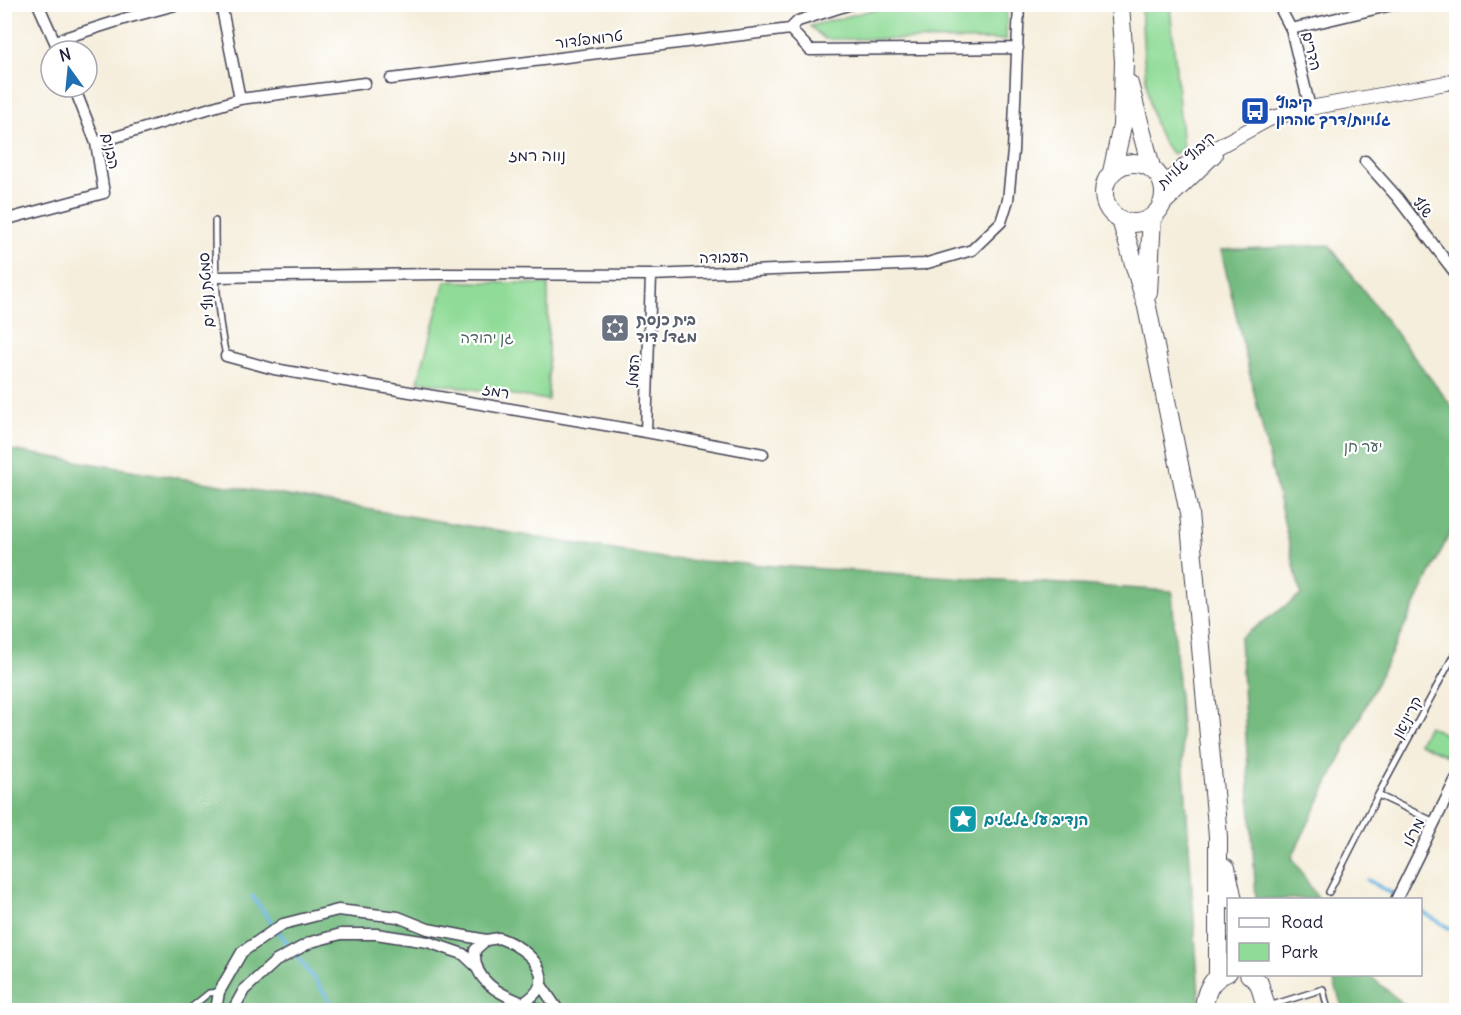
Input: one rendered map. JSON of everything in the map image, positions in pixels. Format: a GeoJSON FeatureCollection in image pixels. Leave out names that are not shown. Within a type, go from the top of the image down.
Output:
{"type":"FeatureCollection","features":[{"type":"Feature","properties":{"kind":"main road"},"geometry":{"type":"LineString","coordinates":[[1120,4],[1124,62],[1122,126],[1112,172],[1104,186],[1105,202],[1114,216],[1121,220],[1137,223],[1157,212]]}},
{"type":"Feature","properties":{"kind":"main road"},"geometry":{"type":"LineString","coordinates":[[1124,62],[1151,167]]}},
{"type":"Feature","properties":{"kind":"main road"},"geometry":{"type":"LineString","coordinates":[[1112,172],[1124,164],[1138,162],[1151,167],[1164,185],[1165,196],[1157,212],[1147,307]]}},
{"type":"Feature","properties":{"kind":"main road"},"geometry":{"type":"LineString","coordinates":[[1121,220],[1147,307],[1189,513],[1218,837],[1223,974],[1207,993],[1204,1011]]}},
{"type":"Feature","properties":{"kind":"main road"},"geometry":{"type":"LineString","coordinates":[[1218,837],[1233,898]]}},
{"type":"Feature","properties":{"kind":"main road"},"geometry":{"type":"LineString","coordinates":[[1250,976],[1259,983],[1267,1009]]}},
{"type":"Feature","properties":{"kind":"street"},"geometry":{"type":"LineString","coordinates":[[38,4],[54,39]]}},
{"type":"Feature","properties":{"kind":"street"},"geometry":{"type":"LineString","coordinates":[[74,39],[127,18],[179,4]]}},
{"type":"Feature","properties":{"kind":"street"},"geometry":{"type":"LineString","coordinates":[[221,4],[240,99]]}},
{"type":"Feature","properties":{"kind":"street","name":"טרומפלדור"},"geometry":{"type":"LineString","coordinates":[[391,79],[790,29],[798,21],[851,4]]}},
{"type":"Feature","properties":{"kind":"street","name":"העבודה"},"geometry":{"type":"LineString","coordinates":[[215,277],[439,274],[651,275],[924,264],[972,250],[1001,222],[1008,200],[1019,4]]}},
{"type":"Feature","properties":{"kind":"street","name":"הדרים"},"geometry":{"type":"LineString","coordinates":[[1278,4],[1291,29],[1310,108]]}},
{"type":"Feature","properties":{"kind":"street"},"geometry":{"type":"LineString","coordinates":[[1291,29],[1396,4]]}},
{"type":"Feature","properties":{"kind":"street"},"geometry":{"type":"LineString","coordinates":[[790,29],[810,50],[1018,48]]}},
{"type":"Feature","properties":{"kind":"street","name":"קיבוץ גלויות"},"geometry":{"type":"LineString","coordinates":[[1164,185],[1185,165],[1269,119],[1310,108],[1446,83],[1456,79]]}},
{"type":"Feature","properties":{"kind":"street"},"geometry":{"type":"LineString","coordinates":[[96,143],[240,99],[365,83]]}},
{"type":"Feature","properties":{"kind":"street","name":"הבנים"},"geometry":{"type":"LineString","coordinates":[[4,220],[104,193],[96,143],[79,99]]}},
{"type":"Feature","properties":{"kind":"street","name":"קיבוץ גלויות"},"geometry":{"type":"LineString","coordinates":[[1157,212],[1234,138]]}},
{"type":"Feature","properties":{"kind":"street","name":"שלף"},"geometry":{"type":"LineString","coordinates":[[1365,161],[1455,268]]}},
{"type":"Feature","properties":{"kind":"street","name":"העמל"},"geometry":{"type":"LineString","coordinates":[[646,432],[651,275]]}},
{"type":"Feature","properties":{"kind":"street","name":"רמז"},"geometry":{"type":"LineString","coordinates":[[226,356],[274,369],[763,454]]}},
{"type":"Feature","properties":{"kind":"street","name":"מרלו"},"geometry":{"type":"LineString","coordinates":[[1397,898],[1456,778]]}},
{"type":"Feature","properties":{"kind":"street"},"geometry":{"type":"LineString","coordinates":[[216,1011],[219,992],[242,952],[283,924],[338,910],[398,917],[428,929],[486,940],[499,938],[512,942],[532,957],[540,972],[541,985],[558,1011]]}},
{"type":"Feature","properties":{"kind":"street"},"geometry":{"type":"LineString","coordinates":[[233,1011],[244,990],[276,961],[311,942],[341,934],[376,934],[428,942],[463,954],[477,966]]}},
{"type":"Feature","properties":{"kind":"street"},"geometry":{"type":"LineString","coordinates":[[486,940],[475,950],[477,966],[485,981],[496,991],[540,1011]]}},
{"type":"Feature","properties":{"kind":"street"},"geometry":{"type":"LineString","coordinates":[[523,1003],[536,994],[541,985]]}},
{"type":"Feature","properties":{"kind":"lane","name":"סמטת נוף ים"},"geometry":{"type":"LineString","coordinates":[[215,221],[215,277],[219,327],[226,356]]}},
{"type":"Feature","properties":{"kind":"lane","name":"קריניאן"},"geometry":{"type":"LineString","coordinates":[[1329,892],[1378,795],[1456,651]]}},
{"type":"Feature","properties":{"kind":"lane"},"geometry":{"type":"LineString","coordinates":[[1378,795],[1435,822]]}},
{"type":"Feature","properties":{"kind":"lane"},"geometry":{"type":"LineString","coordinates":[[1267,1009],[1323,988],[1328,1011]]}},
{"type":"Feature","properties":{"kind":"lane"},"geometry":{"type":"LineString","coordinates":[[188,1011],[209,993],[219,992]]}},
{"type":"Feature","properties":{"kind":"green space"},"geometry":{"type":"Polygon","coordinates":[[[895,4],[1007,5],[1006,40],[825,39],[810,26],[895,4]]]}},
{"type":"Feature","properties":{"kind":"green space"},"geometry":{"type":"Polygon","coordinates":[[[1141,5],[1170,5],[1183,149],[1173,154],[1155,125],[1150,105],[1144,62],[1141,5]]]}},
{"type":"Feature","properties":{"kind":"green space","name":"יער חן"},"geometry":{"type":"Polygon","coordinates":[[[1329,245],[1456,412],[1456,515],[1450,533],[1292,857],[1317,898],[1256,898],[1240,638],[1301,595],[1221,250],[1329,245]]]}},
{"type":"Feature","properties":{"kind":"green space","name":"גן יהודה"},"geometry":{"type":"Polygon","coordinates":[[[445,281],[548,284],[548,400],[418,381],[445,281]]]}},
{"type":"Feature","properties":{"kind":"green space"},"geometry":{"type":"Polygon","coordinates":[[[4,449],[668,559],[1172,591],[1200,1010],[5,1010],[4,449]]]}},
{"type":"Feature","properties":{"kind":"green space"},"geometry":{"type":"Polygon","coordinates":[[[1428,726],[1456,739],[1449,757],[1419,743],[1428,726]]]}},
{"type":"Feature","properties":{"kind":"green space"},"geometry":{"type":"Polygon","coordinates":[[[1332,976],[1370,976],[1410,1010],[1343,1010],[1332,976]]]}},
{"type":"Feature","properties":{"kind":"waterway"},"geometry":{"type":"LineString","coordinates":[[1368,880],[1396,896]]}},
{"type":"Feature","properties":{"kind":"waterway"},"geometry":{"type":"LineString","coordinates":[[252,896],[337,1010]]}},
{"type":"Feature","properties":{"kind":"waterway"},"geometry":{"type":"LineString","coordinates":[[1422,912],[1456,932]]}},
{"type":"Feature","properties":{"kind":"place","name":"קיבוץ גלויות/דרך אהרון"},"geometry":{"type":"Point","coordinates":[1255,111]}},
{"type":"Feature","properties":{"kind":"place","name":"בית כנסת מגדל דוד"},"geometry":{"type":"Point","coordinates":[615,328]}},
{"type":"Feature","properties":{"kind":"place","name":"הנדיב על גלגלים"},"geometry":{"type":"Point","coordinates":[963,819]}},
{"type":"Feature","properties":{"kind":"district","name":"נווה רמז"},"geometry":{"type":"Point","coordinates":[537,155]}}]}
